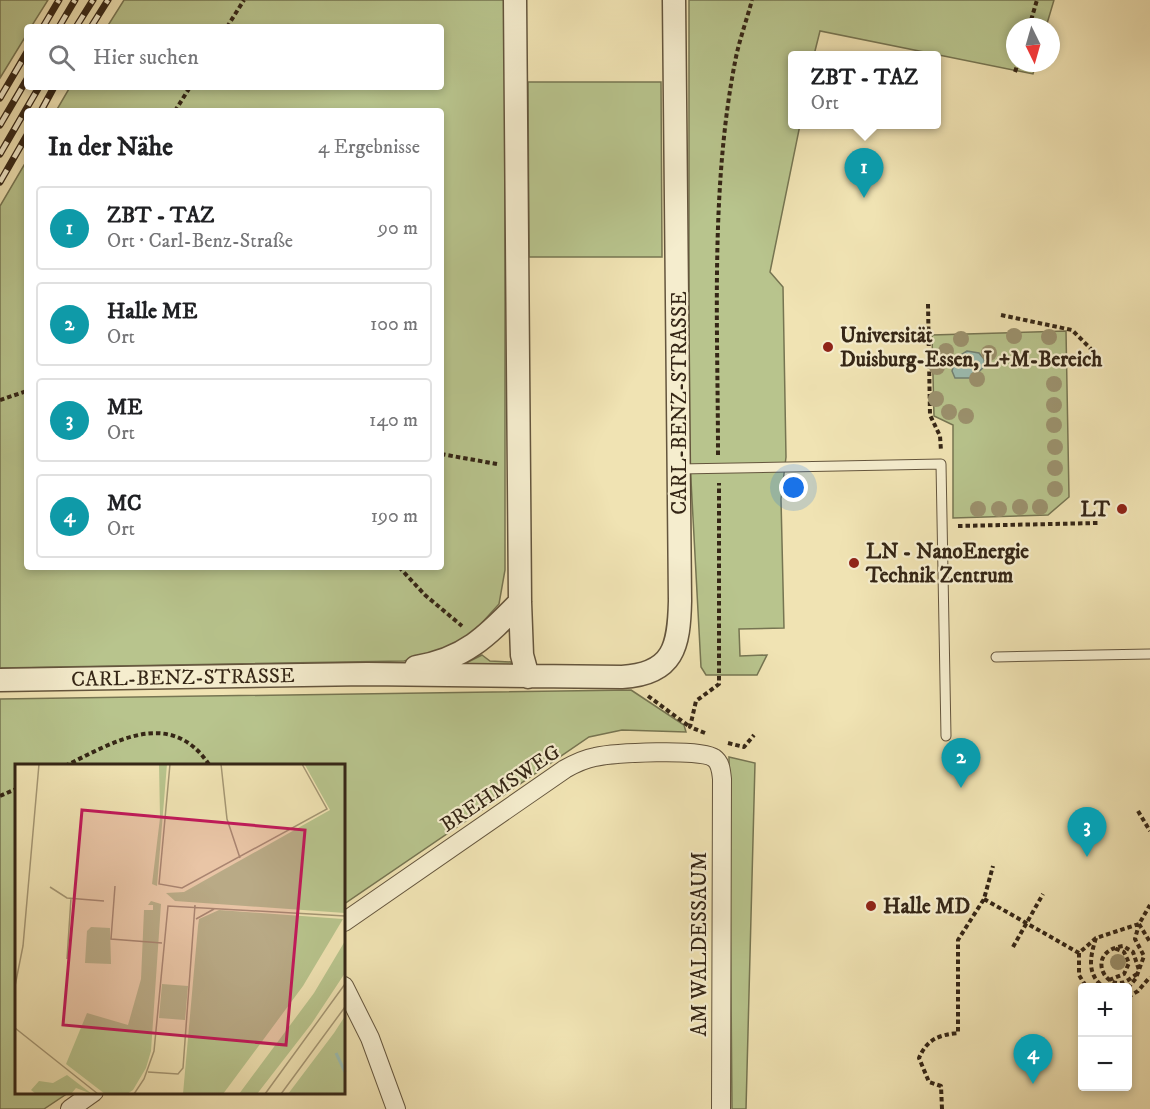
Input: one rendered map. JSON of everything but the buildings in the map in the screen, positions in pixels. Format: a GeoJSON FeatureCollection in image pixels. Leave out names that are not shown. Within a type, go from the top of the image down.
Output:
{"type":"FeatureCollection","features":[{"type":"Feature","properties":{"kind":"street"},"geometry":{"type":"LineString","coordinates":[[515,0],[520,602],[522,655],[528,677]]}},
{"type":"Feature","properties":{"kind":"street","name":"CARL-BENZ-STRASSE"},"geometry":{"type":"LineString","coordinates":[[0,680],[367,674],[622,677],[643,674],[662,665],[671,655],[678,637],[679,469],[674,0]]}},
{"type":"Feature","properties":{"kind":"street","name":"CARL-BENZ-STRASSE"},"geometry":{"type":"LineString","coordinates":[[367,674],[443,661],[480,642],[520,602]]}},
{"type":"Feature","properties":{"kind":"street","name":"BREHMSWEG"},"geometry":{"type":"LineString","coordinates":[[345,921],[574,764],[602,755],[703,753],[717,760],[722,779]]}},
{"type":"Feature","properties":{"kind":"street","name":"AM WALDESSAUM"},"geometry":{"type":"LineString","coordinates":[[721,1109],[722,779]]}},
{"type":"Feature","properties":{"kind":"street"},"geometry":{"type":"LineString","coordinates":[[345,988],[370,1038],[396,1109]]}},
{"type":"Feature","properties":{"kind":"street"},"geometry":{"type":"LineString","coordinates":[[70,1109],[91,1094]]}},
{"type":"Feature","properties":{"kind":"lane"},"geometry":{"type":"LineString","coordinates":[[679,469],[941,464],[946,736]]}},
{"type":"Feature","properties":{"kind":"lane"},"geometry":{"type":"LineString","coordinates":[[996,657],[1150,654]]}},
{"type":"Feature","properties":{"kind":"path"},"geometry":{"type":"LineString","coordinates":[[229,24],[244,0]]}},
{"type":"Feature","properties":{"kind":"path"},"geometry":{"type":"LineString","coordinates":[[691,752],[690,727],[696,701],[719,684],[721,508],[718,468],[717,246],[721,172],[736,58],[752,0]]}},
{"type":"Feature","properties":{"kind":"path"},"geometry":{"type":"LineString","coordinates":[[1032,18],[1037,0]]}},
{"type":"Feature","properties":{"kind":"path"},"geometry":{"type":"LineString","coordinates":[[177,108],[188,90]]}},
{"type":"Feature","properties":{"kind":"path"},"geometry":{"type":"LineString","coordinates":[[928,304],[930,415],[940,436],[941,464]]}},
{"type":"Feature","properties":{"kind":"path"},"geometry":{"type":"LineString","coordinates":[[1001,315],[1072,330],[1091,349]]}},
{"type":"Feature","properties":{"kind":"path"},"geometry":{"type":"LineString","coordinates":[[0,400],[24,392]]}},
{"type":"Feature","properties":{"kind":"path"},"geometry":{"type":"LineString","coordinates":[[444,455],[518,467]]}},
{"type":"Feature","properties":{"kind":"path"},"geometry":{"type":"LineString","coordinates":[[942,526],[1098,523]]}},
{"type":"Feature","properties":{"kind":"path"},"geometry":{"type":"LineString","coordinates":[[402,570],[425,595],[480,642]]}},
{"type":"Feature","properties":{"kind":"path"},"geometry":{"type":"LineString","coordinates":[[622,677],[690,727],[709,735]]}},
{"type":"Feature","properties":{"kind":"path"},"geometry":{"type":"LineString","coordinates":[[67,764],[127,735],[167,732],[202,752],[209,764]]}},
{"type":"Feature","properties":{"kind":"path"},"geometry":{"type":"LineString","coordinates":[[719,739],[744,747],[754,735]]}},
{"type":"Feature","properties":{"kind":"path"},"geometry":{"type":"LineString","coordinates":[[0,796],[15,789]]}},
{"type":"Feature","properties":{"kind":"path"},"geometry":{"type":"LineString","coordinates":[[1138,811],[1150,831]]}},
{"type":"Feature","properties":{"kind":"path"},"geometry":{"type":"LineString","coordinates":[[942,1109],[941,1086],[929,1082],[919,1058],[924,1046],[933,1038],[958,1034],[958,940],[984,899],[993,866]]}},
{"type":"Feature","properties":{"kind":"path"},"geometry":{"type":"LineString","coordinates":[[1013,947],[1043,894]]}},
{"type":"Feature","properties":{"kind":"path"},"geometry":{"type":"LineString","coordinates":[[984,899],[1079,953]]}},
{"type":"Feature","properties":{"kind":"path"},"geometry":{"type":"LineString","coordinates":[[1131,983],[1144,956],[1135,939],[1139,924],[1150,905]]}},
{"type":"Feature","properties":{"kind":"path"},"geometry":{"type":"LineString","coordinates":[[1084,983],[1079,975],[1079,953],[1096,938],[1139,924]]}},
{"type":"Feature","properties":{"kind":"path"},"geometry":{"type":"LineString","coordinates":[[1139,924],[1150,942]]}},
{"type":"Feature","properties":{"kind":"path"},"geometry":{"type":"LineString","coordinates":[[1096,938],[1090,959],[1095,980],[1099,983]]}},
{"type":"Feature","properties":{"kind":"path"},"geometry":{"type":"LineString","coordinates":[[1113,947],[1129,948],[1136,958],[1138,972],[1121,983],[1109,980],[1101,966],[1105,952],[1113,947]]}},
{"type":"Feature","properties":{"kind":"path"},"geometry":{"type":"LineString","coordinates":[[1109,980],[1124,974],[1129,963],[1124,952],[1113,947]]}},
{"type":"Feature","properties":{"kind":"path"},"geometry":{"type":"LineString","coordinates":[[1091,968],[1101,966]]}},
{"type":"Feature","properties":{"kind":"path"},"geometry":{"type":"LineString","coordinates":[[1132,994],[1150,977]]}},
{"type":"Feature","properties":{"kind":"green space"},"geometry":{"type":"Polygon","coordinates":[[[0,0],[48,0],[33,24],[24,24],[24,39],[0,78],[0,0]]]}},
{"type":"Feature","properties":{"kind":"green space"},"geometry":{"type":"Polygon","coordinates":[[[124,0],[505,0],[505,570],[499,604],[470,636],[439,653],[404,661],[0,668],[0,206],[24,165],[24,570],[444,570],[444,108],[58,108],[68,90],[444,90],[444,24],[109,24],[124,0]]]}},
{"type":"Feature","properties":{"kind":"green space"},"geometry":{"type":"Polygon","coordinates":[[[689,0],[1054,0],[1049,18],[1006,18],[1006,69],[941,55],[941,51],[919,51],[820,31],[815,51],[788,51],[788,129],[799,129],[770,272],[783,287],[786,457],[781,499],[784,628],[739,629],[740,656],[767,655],[757,675],[706,675],[701,667],[689,443],[689,0]]]}},
{"type":"Feature","properties":{"kind":"green space"},"geometry":{"type":"Polygon","coordinates":[[[528,82],[661,82],[662,257],[529,257],[528,82]]]}},
{"type":"Feature","properties":{"kind":"green space"},"geometry":{"type":"Polygon","coordinates":[[[1066,331],[1069,497],[1048,515],[953,518],[953,425],[934,416],[932,335],[1066,331]]]}},
{"type":"Feature","properties":{"kind":"green space"},"geometry":{"type":"Polygon","coordinates":[[[482,655],[490,661],[511,662],[512,668],[462,665],[482,655]]]}},
{"type":"Feature","properties":{"kind":"green space"},"geometry":{"type":"Polygon","coordinates":[[[631,690],[684,725],[686,732],[622,730],[589,737],[345,903],[345,764],[15,764],[15,1094],[66,1094],[44,1109],[0,1109],[0,699],[631,690]]]}},
{"type":"Feature","properties":{"kind":"green space"},"geometry":{"type":"Polygon","coordinates":[[[729,757],[755,763],[746,1109],[732,1109],[729,757]]]}},
{"type":"Feature","properties":{"kind":"water"},"geometry":{"type":"Polygon","coordinates":[[[967,351],[979,353],[984,359],[985,366],[972,378],[955,378],[952,371],[954,364],[967,351]]]}},
{"type":"Feature","properties":{"kind":"railway"},"geometry":{"type":"LineString","coordinates":[[45,24],[59,0]]}},
{"type":"Feature","properties":{"kind":"railway"},"geometry":{"type":"LineString","coordinates":[[61,24],[75,0]]}},
{"type":"Feature","properties":{"kind":"railway"},"geometry":{"type":"LineString","coordinates":[[78,24],[93,0]]}},
{"type":"Feature","properties":{"kind":"railway"},"geometry":{"type":"LineString","coordinates":[[93,24],[108,0]]}},
{"type":"Feature","properties":{"kind":"railway"},"geometry":{"type":"LineString","coordinates":[[0,98],[24,57]]}},
{"type":"Feature","properties":{"kind":"railway"},"geometry":{"type":"LineString","coordinates":[[0,125],[24,84]]}},
{"type":"Feature","properties":{"kind":"railway"},"geometry":{"type":"LineString","coordinates":[[27,108],[37,90]]}},
{"type":"Feature","properties":{"kind":"railway"},"geometry":{"type":"LineString","coordinates":[[43,108],[52,90]]}},
{"type":"Feature","properties":{"kind":"railway"},"geometry":{"type":"LineString","coordinates":[[0,154],[24,113]]}},
{"type":"Feature","properties":{"kind":"railway"},"geometry":{"type":"LineString","coordinates":[[0,182],[24,140]]}},
{"type":"Feature","properties":{"kind":"place","name":"ZBT - TAZ"},"geometry":{"type":"Point","coordinates":[864,198]}},
{"type":"Feature","properties":{"kind":"place","name":"Universität Duisburg-Essen, L+M-Bereich"},"geometry":{"type":"Point","coordinates":[828,347]}},
{"type":"Feature","properties":{"kind":"place","name":"LT"},"geometry":{"type":"Point","coordinates":[1122,509]}},
{"type":"Feature","properties":{"kind":"place","name":"LN - NanoEnergie Technik Zentrum"},"geometry":{"type":"Point","coordinates":[854,563]}},
{"type":"Feature","properties":{"kind":"place","name":"Halle ME"},"geometry":{"type":"Point","coordinates":[961,788]}},
{"type":"Feature","properties":{"kind":"place","name":"ME"},"geometry":{"type":"Point","coordinates":[1087,857]}},
{"type":"Feature","properties":{"kind":"place","name":"Halle MD"},"geometry":{"type":"Point","coordinates":[871,906]}},
{"type":"Feature","properties":{"kind":"place","name":"MC"},"geometry":{"type":"Point","coordinates":[1033,1084]}}]}
